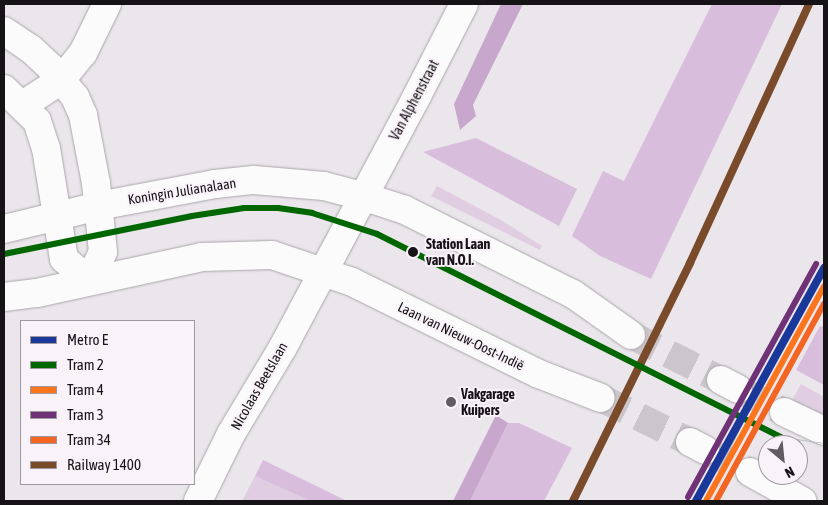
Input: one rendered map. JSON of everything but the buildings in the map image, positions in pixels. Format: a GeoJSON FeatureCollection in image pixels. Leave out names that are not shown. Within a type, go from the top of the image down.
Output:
{"type":"FeatureCollection","features":[{"type":"Feature","properties":{"kind":"main road"},"geometry":{"type":"LineString","coordinates":[[89,281],[64,259],[46,148],[37,120],[13,97],[61,80],[83,53],[107,4]]}},
{"type":"Feature","properties":{"kind":"main road","name":"Van Alphenstraat"},"geometry":{"type":"LineString","coordinates":[[322,270],[417,96],[464,4]]}},
{"type":"Feature","properties":{"kind":"main road"},"geometry":{"type":"LineString","coordinates":[[4,31],[31,49],[61,80],[75,97],[83,115],[98,206],[103,252],[89,281]]}},
{"type":"Feature","properties":{"kind":"main road","name":"Koningin Julianalaan"},"geometry":{"type":"LineString","coordinates":[[4,229],[98,206],[215,184],[254,180],[324,186],[362,196]]}},
{"type":"Feature","properties":{"kind":"main road"},"geometry":{"type":"LineString","coordinates":[[362,196],[405,210],[573,294],[631,335]]}},
{"type":"Feature","properties":{"kind":"main road"},"geometry":{"type":"LineString","coordinates":[[4,297],[202,257],[272,255],[322,270]]}},
{"type":"Feature","properties":{"kind":"main road","name":"Laan van Nieuw-Oost-Indië"},"geometry":{"type":"LineString","coordinates":[[322,270],[352,282],[539,374],[601,398]]}},
{"type":"Feature","properties":{"kind":"main road","name":"Nicolaas Beetslaan"},"geometry":{"type":"LineString","coordinates":[[198,501],[231,434],[283,347],[322,270]]}},
{"type":"Feature","properties":{"kind":"main road"},"geometry":{"type":"LineString","coordinates":[[784,412],[824,431]]}},
{"type":"Feature","properties":{"kind":"main road"},"geometry":{"type":"LineString","coordinates":[[750,472],[800,501]]}},
{"type":"Feature","properties":{"kind":"shaded area"},"geometry":{"type":"Polygon","coordinates":[[[501,4],[523,4],[473,105],[476,116],[460,130],[454,104],[501,4]]]}},
{"type":"Feature","properties":{"kind":"shaded area"},"geometry":{"type":"Polygon","coordinates":[[[712,4],[782,4],[651,279],[600,256],[572,236],[603,171],[624,181],[712,4]]]}},
{"type":"Feature","properties":{"kind":"shaded area"},"geometry":{"type":"Polygon","coordinates":[[[476,138],[577,189],[559,226],[423,152],[476,138]]]}},
{"type":"Feature","properties":{"kind":"shaded area"},"geometry":{"type":"Polygon","coordinates":[[[437,186],[501,220],[542,246],[540,250],[431,196],[437,186]]]}},
{"type":"Feature","properties":{"kind":"shaded area"},"geometry":{"type":"Polygon","coordinates":[[[820,326],[824,327],[824,385],[796,370],[820,326]]]}},
{"type":"Feature","properties":{"kind":"shaded area"},"geometry":{"type":"Polygon","coordinates":[[[801,384],[824,397],[824,418],[791,402],[801,384]]]}},
{"type":"Feature","properties":{"kind":"shaded area"},"geometry":{"type":"Polygon","coordinates":[[[496,415],[508,423],[470,501],[453,501],[496,415]]]}},
{"type":"Feature","properties":{"kind":"shaded area"},"geometry":{"type":"Polygon","coordinates":[[[508,423],[519,423],[572,448],[544,501],[470,501],[508,423]]]}},
{"type":"Feature","properties":{"kind":"shaded area"},"geometry":{"type":"Polygon","coordinates":[[[263,460],[347,501],[310,501],[255,476],[263,460]]]}},
{"type":"Feature","properties":{"kind":"shaded area"},"geometry":{"type":"Polygon","coordinates":[[[255,476],[310,501],[242,501],[255,476]]]}},
{"type":"Feature","properties":{"kind":"tunnel"},"geometry":{"type":"LineString","coordinates":[[631,335],[721,380]]}},
{"type":"Feature","properties":{"kind":"tunnel"},"geometry":{"type":"LineString","coordinates":[[738,389],[784,412]]}},
{"type":"Feature","properties":{"kind":"tunnel"},"geometry":{"type":"LineString","coordinates":[[601,398],[690,442]]}},
{"type":"Feature","properties":{"kind":"tunnel"},"geometry":{"type":"LineString","coordinates":[[705,450],[750,472]]}},
{"type":"Feature","properties":{"kind":"tram line","name":"2"},"geometry":{"type":"LineString","coordinates":[[4,254],[192,216],[244,208],[278,208],[312,213],[377,234],[776,435]]}},
{"type":"Feature","properties":{"kind":"tram line","name":"3"},"geometry":{"type":"LineString","coordinates":[[688,497],[816,264]]}},
{"type":"Feature","properties":{"kind":"tram line","name":"4"},"geometry":{"type":"LineString","coordinates":[[706,501],[824,286]]}},
{"type":"Feature","properties":{"kind":"tram line","name":"34"},"geometry":{"type":"LineString","coordinates":[[716,501],[824,304]]}},
{"type":"Feature","properties":{"kind":"tram line"},"geometry":{"type":"LineString","coordinates":[[705,501],[758,388]]}},
{"type":"Feature","properties":{"kind":"tram line"},"geometry":{"type":"LineString","coordinates":[[761,427],[789,438],[824,443]]}},
{"type":"Feature","properties":{"kind":"metro line","name":"E"},"geometry":{"type":"LineString","coordinates":[[696,501],[824,268]]}},
{"type":"Feature","properties":{"kind":"rail line","name":"1400"},"geometry":{"type":"LineString","coordinates":[[573,501],[690,263],[809,4]]}},
{"type":"Feature","properties":{"kind":"place","name":"Station Laan van N.O.I."},"geometry":{"type":"Point","coordinates":[413,252]}},
{"type":"Feature","properties":{"kind":"place","name":"Vakgarage Kuipers"},"geometry":{"type":"Point","coordinates":[451,402]}}]}
